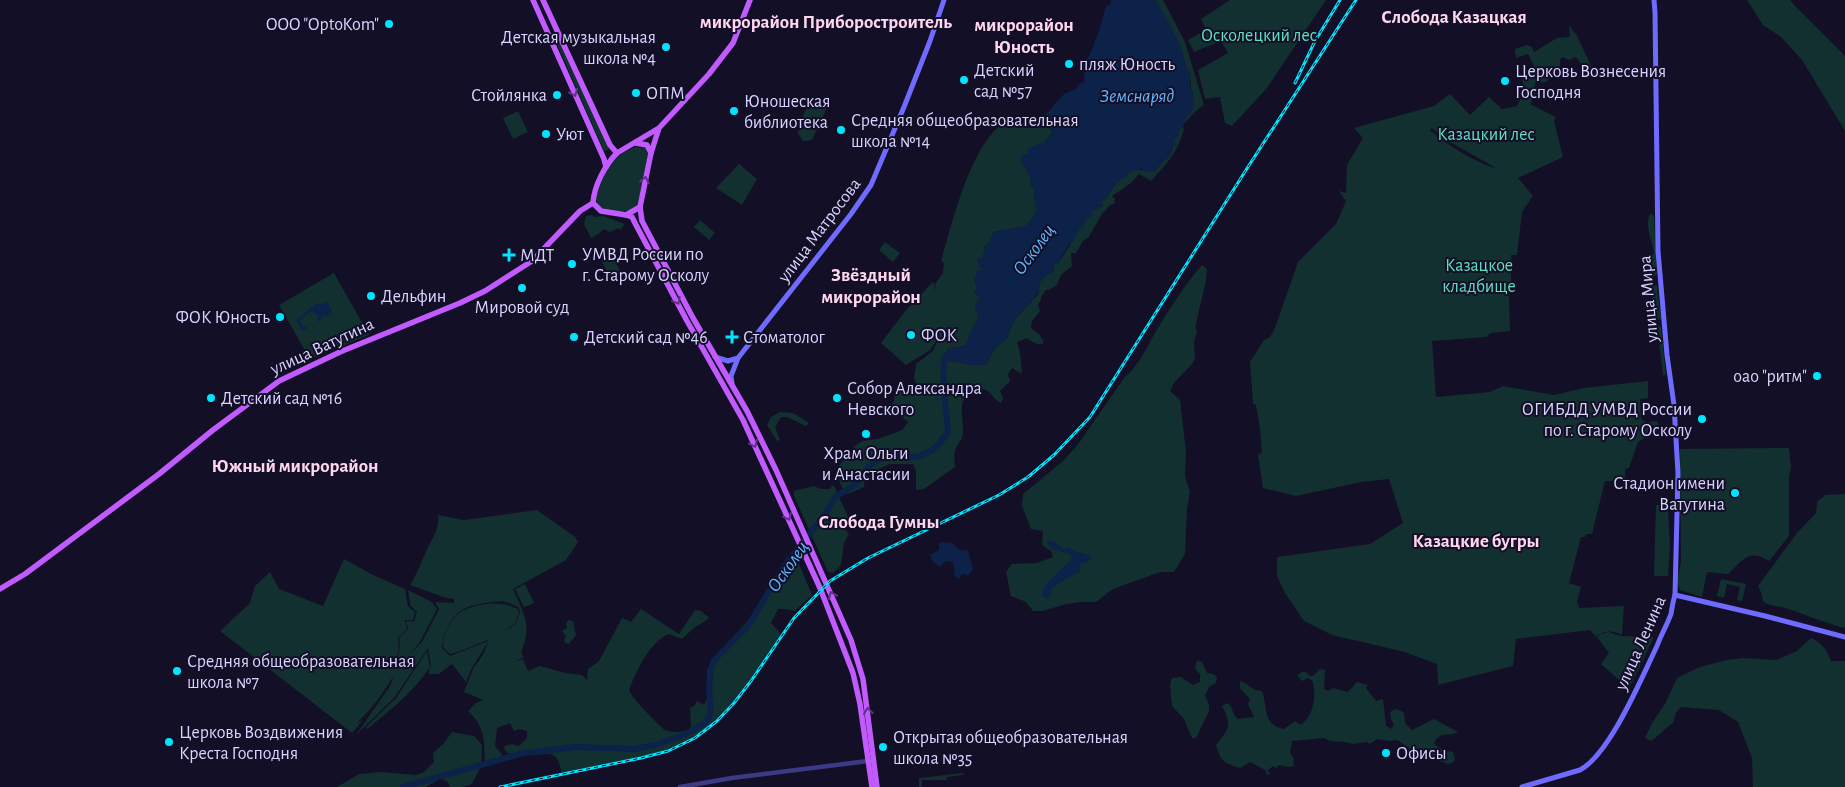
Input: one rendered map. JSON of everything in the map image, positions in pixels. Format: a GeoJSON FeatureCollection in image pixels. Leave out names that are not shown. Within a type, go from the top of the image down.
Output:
{"type":"FeatureCollection","features":[{"type":"Feature","properties":{"kind":"main road"},"geometry":{"type":"LineString","coordinates":[[533,0],[604,159],[606,168]]}},
{"type":"Feature","properties":{"kind":"main road"},"geometry":{"type":"LineString","coordinates":[[543,0],[606,137],[617,153]]}},
{"type":"Feature","properties":{"kind":"main road"},"geometry":{"type":"LineString","coordinates":[[750,0],[742,23],[725,55],[659,128],[617,153],[606,168],[593,203],[601,210],[632,218],[742,420],[768,473],[843,644],[858,693],[872,787]]}},
{"type":"Feature","properties":{"kind":"main road","name":"улица Матросова"},"geometry":{"type":"LineString","coordinates":[[738,358],[851,214],[871,185],[904,108],[944,0]]}},
{"type":"Feature","properties":{"kind":"main road","name":"улица Мира"},"geometry":{"type":"LineString","coordinates":[[1654,0],[1656,12],[1658,251],[1667,355],[1674,405],[1678,473],[1674,595]]}},
{"type":"Feature","properties":{"kind":"main road"},"geometry":{"type":"LineString","coordinates":[[548,31],[556,28]]}},
{"type":"Feature","properties":{"kind":"main road"},"geometry":{"type":"LineString","coordinates":[[659,128],[651,153],[640,207],[642,220],[776,470],[851,640],[863,679],[877,787]]}},
{"type":"Feature","properties":{"kind":"main road"},"geometry":{"type":"LineString","coordinates":[[636,143],[647,145],[651,153]]}},
{"type":"Feature","properties":{"kind":"main road","name":"улица Ватутина"},"geometry":{"type":"LineString","coordinates":[[0,589],[25,574],[279,381],[332,356],[460,303],[485,290],[532,261],[586,205],[593,203]]}},
{"type":"Feature","properties":{"kind":"main road"},"geometry":{"type":"LineString","coordinates":[[626,215],[640,207]]}},
{"type":"Feature","properties":{"kind":"main road"},"geometry":{"type":"LineString","coordinates":[[715,357],[723,360],[738,358]]}},
{"type":"Feature","properties":{"kind":"main road"},"geometry":{"type":"LineString","coordinates":[[732,385],[731,376],[738,358]]}},
{"type":"Feature","properties":{"kind":"main road"},"geometry":{"type":"LineString","coordinates":[[768,473],[776,470]]}},
{"type":"Feature","properties":{"kind":"main road","name":"улица Ленина"},"geometry":{"type":"LineString","coordinates":[[1522,787],[1580,770],[1587,766],[1606,744],[1647,666],[1670,615],[1674,595],[1845,637]]}},
{"type":"Feature","properties":{"kind":"street"},"geometry":{"type":"LineString","coordinates":[[680,787],[868,761]]}},
{"type":"Feature","properties":{"kind":"green space"},"geometry":{"type":"Polygon","coordinates":[[[1154,0],[1163,0],[1185,42],[1204,105],[1186,122],[1184,121],[1192,108],[1190,72],[1187,70],[1178,41],[1154,0]]]}},
{"type":"Feature","properties":{"kind":"green space","name":"Осколецкий лес"},"geometry":{"type":"Polygon","coordinates":[[[1230,0],[1326,0],[1267,88],[1232,126],[1225,123],[1220,97],[1205,99],[1198,70],[1228,53],[1221,41],[1194,52],[1188,40],[1206,30],[1201,19],[1230,0]]]}},
{"type":"Feature","properties":{"kind":"green space"},"geometry":{"type":"Polygon","coordinates":[[[1747,0],[1790,0],[1845,56],[1845,131],[1802,60],[1781,37],[1763,25],[1747,0]]]}},
{"type":"Feature","properties":{"kind":"green space"},"geometry":{"type":"Polygon","coordinates":[[[1569,25],[1577,36],[1595,74],[1595,78],[1590,77],[1576,57],[1569,60],[1562,57],[1560,60],[1560,73],[1552,76],[1546,82],[1535,83],[1535,95],[1530,104],[1556,117],[1554,121],[1563,157],[1518,178],[1533,196],[1522,212],[1517,255],[1511,255],[1510,331],[1491,333],[1486,337],[1432,341],[1436,397],[1490,392],[1503,386],[1554,395],[1584,388],[1648,381],[1648,398],[1640,399],[1641,419],[1646,422],[1657,421],[1660,428],[1665,429],[1656,431],[1638,442],[1629,468],[1625,469],[1625,478],[1617,478],[1616,481],[1605,481],[1592,534],[1586,534],[1585,537],[1581,537],[1569,583],[1581,587],[1577,602],[1579,608],[1624,606],[1622,635],[1609,632],[1602,633],[1596,637],[1590,630],[1516,639],[1513,666],[1438,685],[1437,664],[1405,652],[1332,635],[1304,621],[1285,593],[1277,576],[1277,557],[1370,544],[1403,523],[1389,479],[1361,482],[1296,496],[1263,488],[1258,455],[1262,452],[1260,429],[1256,405],[1253,404],[1250,362],[1264,340],[1270,337],[1275,328],[1298,262],[1336,224],[1346,201],[1339,191],[1346,193],[1347,165],[1363,138],[1354,128],[1434,106],[1450,94],[1470,115],[1489,97],[1502,109],[1517,106],[1523,93],[1522,73],[1534,66],[1528,54],[1516,58],[1515,49],[1527,45],[1532,47],[1534,52],[1557,38],[1570,37],[1569,25]],[[1432,128],[1430,130],[1443,141],[1462,152],[1496,168],[1443,138],[1432,128]]]}},
{"type":"Feature","properties":{"kind":"green space"},"geometry":{"type":"Polygon","coordinates":[[[554,31],[609,149],[604,151],[552,33],[554,31]]]}},
{"type":"Feature","properties":{"kind":"green space"},"geometry":{"type":"Polygon","coordinates":[[[817,99],[825,103],[827,107],[812,140],[803,141],[798,133],[802,118],[810,104],[817,99]]]}},
{"type":"Feature","properties":{"kind":"green space"},"geometry":{"type":"Polygon","coordinates":[[[518,111],[528,132],[513,139],[503,118],[518,111]]]}},
{"type":"Feature","properties":{"kind":"green space"},"geometry":{"type":"Polygon","coordinates":[[[1047,113],[1051,117],[1050,128],[1052,133],[1043,144],[1028,149],[1026,155],[1031,178],[1030,184],[1034,189],[1037,212],[1026,226],[994,232],[990,242],[984,247],[983,257],[978,259],[983,270],[978,270],[975,280],[977,290],[974,291],[980,298],[975,310],[979,312],[977,321],[965,346],[948,349],[941,359],[972,365],[987,365],[995,349],[1009,337],[1008,334],[1016,318],[1038,294],[1040,282],[1046,275],[1053,272],[1054,264],[1058,263],[1063,256],[1088,216],[1098,206],[1102,207],[1101,202],[1103,199],[1107,198],[1114,185],[1126,174],[1135,170],[1155,171],[1171,154],[1173,146],[1175,146],[1172,141],[1179,135],[1179,128],[1183,127],[1184,129],[1175,151],[1151,181],[1139,174],[1131,183],[1112,196],[1115,199],[1114,204],[1110,205],[1102,214],[1088,238],[1083,241],[1076,253],[1071,253],[1072,266],[1061,275],[1056,286],[1046,290],[1041,297],[1038,305],[1040,311],[1032,321],[1031,328],[1040,335],[1044,343],[1037,344],[1027,338],[1017,342],[1022,374],[1012,368],[1008,374],[1010,381],[1000,391],[1003,398],[1001,403],[983,389],[972,391],[966,396],[962,403],[963,434],[955,450],[955,467],[924,489],[916,490],[916,471],[913,464],[890,464],[865,475],[864,487],[848,494],[840,483],[838,467],[855,446],[862,441],[878,439],[902,430],[908,422],[894,411],[886,413],[894,401],[894,394],[904,391],[912,393],[918,388],[914,378],[916,364],[933,351],[939,337],[930,350],[906,365],[881,343],[906,310],[933,282],[936,291],[935,284],[943,273],[944,263],[941,261],[958,203],[975,160],[986,141],[999,127],[1013,118],[1027,128],[1039,128],[1044,126],[1047,113]]]}},
{"type":"Feature","properties":{"kind":"green space"},"geometry":{"type":"Polygon","coordinates":[[[636,147],[646,148],[648,155],[638,204],[634,208],[619,212],[598,206],[596,197],[602,180],[610,166],[620,155],[636,147]]]}},
{"type":"Feature","properties":{"kind":"green space"},"geometry":{"type":"Polygon","coordinates":[[[739,164],[757,179],[742,205],[716,188],[739,164]]]}},
{"type":"Feature","properties":{"kind":"green space"},"geometry":{"type":"Polygon","coordinates":[[[1651,213],[1654,217],[1657,273],[1654,277],[1652,275],[1651,257],[1654,253],[1648,228],[1651,213]]]}},
{"type":"Feature","properties":{"kind":"green space"},"geometry":{"type":"Polygon","coordinates":[[[592,215],[594,217],[603,216],[625,224],[620,230],[618,228],[610,232],[603,229],[591,238],[584,224],[586,216],[592,215]]]}},
{"type":"Feature","properties":{"kind":"green space"},"geometry":{"type":"Polygon","coordinates":[[[700,220],[715,233],[709,240],[694,227],[700,220]]]}},
{"type":"Feature","properties":{"kind":"green space"},"geometry":{"type":"Polygon","coordinates":[[[885,242],[900,253],[893,262],[879,250],[885,242]]]}},
{"type":"Feature","properties":{"kind":"green space"},"geometry":{"type":"Polygon","coordinates":[[[611,253],[622,275],[611,280],[601,259],[611,253]]]}},
{"type":"Feature","properties":{"kind":"green space"},"geometry":{"type":"Polygon","coordinates":[[[1202,265],[1207,269],[1195,328],[1197,330],[1194,342],[1195,358],[1192,364],[1174,383],[1170,391],[1180,400],[1186,452],[1185,476],[1190,492],[1187,508],[1185,554],[1174,572],[1160,572],[1113,589],[1096,602],[1066,604],[1043,611],[1033,611],[1026,602],[1011,596],[1006,572],[1012,564],[1037,563],[1053,557],[1051,551],[1042,545],[1043,531],[1031,529],[1022,506],[1023,494],[1063,461],[1079,443],[1124,378],[1138,363],[1171,306],[1202,265]]]}},
{"type":"Feature","properties":{"kind":"green space"},"geometry":{"type":"Polygon","coordinates":[[[334,273],[369,335],[310,359],[279,305],[334,273]]]}},
{"type":"Feature","properties":{"kind":"green space"},"geometry":{"type":"Polygon","coordinates":[[[1651,284],[1657,286],[1661,320],[1656,319],[1652,293],[1649,293],[1648,286],[1651,284]]]}},
{"type":"Feature","properties":{"kind":"green space"},"geometry":{"type":"Polygon","coordinates":[[[1657,325],[1661,327],[1666,375],[1663,375],[1657,325]]]}},
{"type":"Feature","properties":{"kind":"green space"},"geometry":{"type":"Polygon","coordinates":[[[780,412],[793,413],[809,423],[806,426],[787,417],[781,417],[775,427],[780,440],[777,441],[767,425],[771,417],[780,412]]]}},
{"type":"Feature","properties":{"kind":"green space","name":"Стадион имени Ватутина"},"geometry":{"type":"Polygon","coordinates":[[[1789,448],[1791,467],[1789,476],[1789,536],[1769,561],[1762,557],[1751,556],[1742,560],[1728,574],[1707,572],[1702,597],[1680,590],[1677,582],[1681,562],[1680,449],[1789,448]]]}},
{"type":"Feature","properties":{"kind":"green space"},"geometry":{"type":"Polygon","coordinates":[[[814,486],[821,489],[830,489],[834,486],[849,519],[846,531],[849,534],[844,543],[841,565],[833,573],[828,572],[794,496],[794,491],[814,486]]]}},
{"type":"Feature","properties":{"kind":"green space"},"geometry":{"type":"Polygon","coordinates":[[[1845,494],[1845,628],[1763,601],[1758,586],[1797,533],[1816,513],[1817,502],[1825,495],[1845,494]]]}},
{"type":"Feature","properties":{"kind":"green space"},"geometry":{"type":"Polygon","coordinates":[[[1656,505],[1663,505],[1668,510],[1670,547],[1668,576],[1654,576],[1656,505]]]}},
{"type":"Feature","properties":{"kind":"green space"},"geometry":{"type":"Polygon","coordinates":[[[537,510],[575,537],[578,542],[566,560],[513,589],[526,620],[526,635],[521,653],[524,657],[514,662],[523,659],[528,671],[540,666],[565,673],[582,675],[587,680],[588,669],[599,661],[622,618],[631,622],[641,609],[679,634],[695,610],[701,611],[709,618],[682,639],[669,634],[656,643],[644,658],[629,690],[662,728],[668,731],[689,730],[691,726],[690,708],[697,701],[704,705],[707,698],[707,670],[713,660],[749,619],[768,592],[784,562],[794,552],[812,595],[795,611],[778,609],[771,623],[781,634],[735,699],[701,732],[688,740],[654,753],[562,773],[559,763],[552,755],[526,754],[518,757],[506,752],[504,746],[512,744],[519,746],[527,738],[527,731],[519,729],[514,731],[510,723],[497,728],[495,746],[503,756],[495,762],[485,765],[484,742],[481,729],[468,711],[476,703],[483,700],[464,692],[473,669],[484,653],[488,642],[472,668],[466,682],[452,664],[439,674],[428,674],[431,666],[428,648],[394,698],[356,735],[390,686],[394,675],[377,700],[357,723],[363,720],[352,733],[220,631],[250,603],[255,586],[270,572],[279,589],[323,606],[344,559],[373,575],[405,589],[408,606],[415,612],[413,620],[405,620],[407,629],[398,638],[397,658],[406,658],[398,657],[400,646],[399,638],[408,629],[406,621],[414,621],[417,612],[410,605],[408,590],[432,602],[437,609],[420,642],[409,655],[422,642],[439,609],[435,602],[454,603],[454,599],[410,585],[438,526],[438,515],[464,520],[537,510]],[[502,601],[476,605],[466,608],[458,613],[454,617],[446,633],[459,613],[484,604],[505,604],[518,609],[519,613],[515,624],[503,631],[515,625],[520,613],[519,608],[502,601]],[[444,639],[442,648],[450,656],[488,640],[450,654],[443,647],[444,639]]]}},
{"type":"Feature","properties":{"kind":"green space"},"geometry":{"type":"Polygon","coordinates":[[[1721,579],[1746,584],[1742,601],[1737,600],[1740,587],[1727,584],[1724,598],[1717,596],[1721,579]]]}},
{"type":"Feature","properties":{"kind":"green space"},"geometry":{"type":"Polygon","coordinates":[[[525,584],[534,603],[524,607],[515,589],[525,584]]]}},
{"type":"Feature","properties":{"kind":"green space"},"geometry":{"type":"Polygon","coordinates":[[[569,620],[573,621],[576,635],[569,644],[565,643],[566,636],[562,631],[567,628],[566,623],[569,620]]]}},
{"type":"Feature","properties":{"kind":"green space"},"geometry":{"type":"Polygon","coordinates":[[[1608,632],[1621,636],[1654,637],[1629,689],[1601,664],[1609,653],[1597,637],[1608,632]]]}},
{"type":"Feature","properties":{"kind":"green space"},"geometry":{"type":"Polygon","coordinates":[[[1811,638],[1824,647],[1831,661],[1845,661],[1845,787],[1753,787],[1752,758],[1738,722],[1719,710],[1681,707],[1676,713],[1673,723],[1651,741],[1645,738],[1652,723],[1665,704],[1677,678],[1700,667],[1727,660],[1743,658],[1776,660],[1797,651],[1811,638]]]}},
{"type":"Feature","properties":{"kind":"green space"},"geometry":{"type":"Polygon","coordinates":[[[427,651],[430,667],[401,701],[367,729],[366,727],[396,698],[427,651]]]}},
{"type":"Feature","properties":{"kind":"green space"},"geometry":{"type":"Polygon","coordinates":[[[1197,660],[1202,662],[1207,673],[1217,677],[1216,683],[1209,687],[1205,695],[1209,711],[1196,738],[1192,738],[1184,719],[1172,706],[1170,684],[1172,678],[1181,677],[1193,685],[1200,682],[1200,674],[1195,669],[1197,660]]]}},
{"type":"Feature","properties":{"kind":"green space"},"geometry":{"type":"Polygon","coordinates":[[[1320,669],[1325,670],[1324,689],[1328,691],[1333,688],[1348,692],[1357,682],[1368,685],[1366,688],[1376,701],[1383,699],[1386,726],[1391,729],[1394,725],[1390,712],[1396,709],[1404,712],[1405,723],[1412,730],[1434,719],[1458,732],[1442,735],[1434,744],[1443,750],[1453,752],[1455,759],[1452,763],[1447,764],[1438,760],[1427,760],[1397,740],[1377,739],[1370,744],[1367,742],[1353,744],[1330,741],[1324,738],[1292,741],[1290,753],[1293,757],[1294,766],[1279,765],[1276,768],[1273,766],[1268,770],[1270,774],[1267,775],[1265,770],[1250,762],[1240,768],[1224,761],[1216,745],[1228,726],[1222,706],[1227,703],[1231,706],[1234,715],[1238,719],[1254,717],[1248,704],[1250,699],[1240,688],[1240,681],[1262,691],[1269,719],[1272,724],[1284,729],[1295,721],[1301,725],[1309,716],[1313,705],[1313,682],[1308,678],[1302,681],[1297,675],[1306,672],[1313,676],[1320,669]]]}},
{"type":"Feature","properties":{"kind":"green space"},"geometry":{"type":"Polygon","coordinates":[[[452,732],[474,736],[482,745],[481,766],[472,784],[463,787],[450,787],[447,781],[440,779],[426,787],[337,787],[359,774],[381,772],[416,775],[424,772],[434,762],[433,753],[452,732]]]}},
{"type":"Feature","properties":{"kind":"green space"},"geometry":{"type":"Polygon","coordinates":[[[963,773],[964,775],[947,777],[947,780],[922,780],[922,787],[919,787],[919,778],[963,773]]]}},
{"type":"Feature","properties":{"kind":"water","name":"Земснаряд"},"geometry":{"type":"Polygon","coordinates":[[[1111,0],[1154,0],[1159,3],[1158,6],[1165,19],[1167,19],[1182,49],[1187,70],[1190,72],[1190,89],[1193,92],[1194,100],[1192,101],[1195,102],[1191,114],[1187,116],[1183,127],[1179,130],[1179,135],[1172,141],[1175,142],[1176,146],[1173,146],[1171,154],[1155,171],[1147,172],[1145,175],[1145,171],[1141,169],[1129,172],[1127,177],[1120,180],[1107,198],[1103,199],[1101,202],[1102,207],[1098,206],[1097,210],[1091,213],[1093,215],[1085,220],[1083,228],[1078,228],[1079,234],[1076,234],[1074,241],[1070,243],[1058,263],[1054,264],[1052,274],[1046,275],[1040,282],[1040,287],[1035,296],[1015,320],[1008,334],[1009,337],[995,349],[987,365],[972,365],[952,361],[943,362],[941,360],[948,349],[965,346],[972,328],[977,322],[977,314],[979,312],[975,310],[976,303],[980,298],[974,291],[977,290],[975,280],[978,270],[983,270],[979,267],[977,259],[983,257],[984,247],[990,242],[990,237],[994,232],[1026,226],[1037,212],[1033,193],[1034,189],[1030,184],[1031,178],[1020,159],[1028,153],[1028,149],[1040,142],[1043,144],[1052,133],[1049,123],[1051,117],[1047,113],[1064,94],[1076,89],[1079,84],[1084,82],[1085,63],[1099,31],[1106,6],[1111,4],[1111,0]]]}},
{"type":"Feature","properties":{"kind":"water"},"geometry":{"type":"Polygon","coordinates":[[[325,302],[329,304],[332,310],[331,315],[323,316],[319,322],[317,319],[318,315],[312,311],[300,320],[303,326],[308,328],[302,331],[296,320],[316,304],[323,304],[325,302]]]}},
{"type":"Feature","properties":{"kind":"water"},"geometry":{"type":"Polygon","coordinates":[[[1049,540],[1055,542],[1063,549],[1068,547],[1089,555],[1091,559],[1086,563],[1079,564],[1080,571],[1052,588],[1049,598],[1046,599],[1042,595],[1045,585],[1072,559],[1070,554],[1051,549],[1047,543],[1049,540]]]}},
{"type":"Feature","properties":{"kind":"water"},"geometry":{"type":"Polygon","coordinates":[[[942,542],[952,543],[961,550],[968,550],[973,570],[969,575],[962,574],[959,579],[955,577],[953,562],[946,561],[939,567],[933,562],[930,555],[939,550],[939,544],[942,542]]]}},
{"type":"Feature","properties":{"kind":"waterway","name":"Осколец"},"geometry":{"type":"LineString","coordinates":[[403,787],[524,753],[575,747],[635,749],[658,744],[686,734],[703,724],[708,719],[711,710],[709,688],[711,668],[715,659],[748,626],[785,565],[826,513],[835,497],[856,484],[869,466],[885,454],[914,457],[929,452],[942,441],[948,432],[944,396],[944,360],[948,358]]}},
{"type":"Feature","properties":{"kind":"railway"},"geometry":{"type":"LineString","coordinates":[[1295,83],[1315,41],[1340,0]]}},
{"type":"Feature","properties":{"kind":"railway"},"geometry":{"type":"LineString","coordinates":[[500,787],[641,758],[668,751],[695,738],[717,721],[734,703],[794,618],[830,581],[868,558],[999,495],[1028,477],[1054,455],[1090,417],[1356,0]]}},
{"type":"Feature","properties":{"kind":"place","name":"OOO \"OptoKom\""},"geometry":{"type":"Point","coordinates":[389,24]}},
{"type":"Feature","properties":{"kind":"place","name":"Детская музыкальная школа №4"},"geometry":{"type":"Point","coordinates":[666,47]}},
{"type":"Feature","properties":{"kind":"place","name":"пляж Юность"},"geometry":{"type":"Point","coordinates":[1069,64]}},
{"type":"Feature","properties":{"kind":"place","name":"Детский сад №57"},"geometry":{"type":"Point","coordinates":[964,80]}},
{"type":"Feature","properties":{"kind":"place","name":"Церковь Вознесения Господня"},"geometry":{"type":"Point","coordinates":[1505,81]}},
{"type":"Feature","properties":{"kind":"place","name":"ОПМ"},"geometry":{"type":"Point","coordinates":[636,93]}},
{"type":"Feature","properties":{"kind":"place","name":"Стойлянка"},"geometry":{"type":"Point","coordinates":[557,95]}},
{"type":"Feature","properties":{"kind":"place","name":"Юношеская библиотека"},"geometry":{"type":"Point","coordinates":[734,111]}},
{"type":"Feature","properties":{"kind":"place","name":"Средняя общеобразовательная школа №14"},"geometry":{"type":"Point","coordinates":[841,130]}},
{"type":"Feature","properties":{"kind":"place","name":"Уют"},"geometry":{"type":"Point","coordinates":[546,134]}},
{"type":"Feature","properties":{"kind":"place","name":"МДТ"},"geometry":{"type":"Point","coordinates":[509,255]}},
{"type":"Feature","properties":{"kind":"place","name":"УМВД России по г. Старому Осколу"},"geometry":{"type":"Point","coordinates":[572,264]}},
{"type":"Feature","properties":{"kind":"place","name":"Мировой суд"},"geometry":{"type":"Point","coordinates":[522,288]}},
{"type":"Feature","properties":{"kind":"place","name":"Дельфин"},"geometry":{"type":"Point","coordinates":[371,296]}},
{"type":"Feature","properties":{"kind":"place","name":"ФОК Юность"},"geometry":{"type":"Point","coordinates":[280,317]}},
{"type":"Feature","properties":{"kind":"place","name":"ФОК"},"geometry":{"type":"Point","coordinates":[911,335]}},
{"type":"Feature","properties":{"kind":"place","name":"Детский сад №46"},"geometry":{"type":"Point","coordinates":[574,337]}},
{"type":"Feature","properties":{"kind":"place","name":"Стоматолог"},"geometry":{"type":"Point","coordinates":[732,337]}},
{"type":"Feature","properties":{"kind":"place","name":"оао \"ритм\""},"geometry":{"type":"Point","coordinates":[1817,376]}},
{"type":"Feature","properties":{"kind":"place","name":"Детский сад №16"},"geometry":{"type":"Point","coordinates":[211,398]}},
{"type":"Feature","properties":{"kind":"place","name":"Собор Александра Невского"},"geometry":{"type":"Point","coordinates":[837,398]}},
{"type":"Feature","properties":{"kind":"place","name":"ОГИБДД УМВД России по г. Старому Осколу"},"geometry":{"type":"Point","coordinates":[1702,419]}},
{"type":"Feature","properties":{"kind":"place","name":"Храм Ольги и Анастасии"},"geometry":{"type":"Point","coordinates":[866,434]}},
{"type":"Feature","properties":{"kind":"place","name":"Стадион имени Ватутина"},"geometry":{"type":"Point","coordinates":[1735,493]}},
{"type":"Feature","properties":{"kind":"place","name":"Средняя общеобразовательная школа №7"},"geometry":{"type":"Point","coordinates":[177,671]}},
{"type":"Feature","properties":{"kind":"place","name":"Церковь Воздвижения Креста Господня"},"geometry":{"type":"Point","coordinates":[169,742]}},
{"type":"Feature","properties":{"kind":"place","name":"Открытая общеобразовательная школа №35"},"geometry":{"type":"Point","coordinates":[883,747]}},
{"type":"Feature","properties":{"kind":"place","name":"Офисы"},"geometry":{"type":"Point","coordinates":[1386,753]}},
{"type":"Feature","properties":{"kind":"district","name":"Слобода Казацкая"},"geometry":{"type":"Point","coordinates":[1454,16]}},
{"type":"Feature","properties":{"kind":"district","name":"микрорайон Приборостроитель"},"geometry":{"type":"Point","coordinates":[826,21]}},
{"type":"Feature","properties":{"kind":"district","name":"микрорайон Юность"},"geometry":{"type":"Point","coordinates":[1024,35]}},
{"type":"Feature","properties":{"kind":"district","name":"Звёздный микрорайон"},"geometry":{"type":"Point","coordinates":[871,285]}},
{"type":"Feature","properties":{"kind":"district","name":"Южный микрорайон"},"geometry":{"type":"Point","coordinates":[295,465]}},
{"type":"Feature","properties":{"kind":"district","name":"Слобода Гумны"},"geometry":{"type":"Point","coordinates":[879,521]}},
{"type":"Feature","properties":{"kind":"district","name":"Казацкие бугры"},"geometry":{"type":"Point","coordinates":[1476,540]}},
{"type":"Feature","properties":{"kind":"park label","name":"Казацкий лес"},"geometry":{"type":"Point","coordinates":[1486,134]}},
{"type":"Feature","properties":{"kind":"park label","name":"Казацкое кладбище"},"geometry":{"type":"Point","coordinates":[1479,275]}}]}
